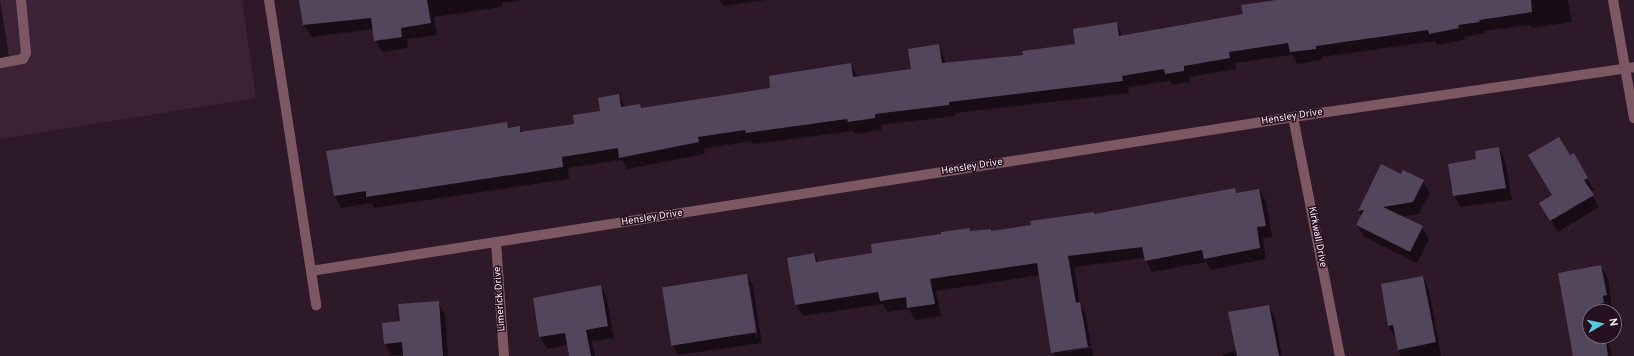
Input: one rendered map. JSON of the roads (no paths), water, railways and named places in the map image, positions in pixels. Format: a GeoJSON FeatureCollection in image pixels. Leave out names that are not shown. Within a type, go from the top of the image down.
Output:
{"type":"FeatureCollection","features":[{"type":"Feature","properties":{"kind":"street"},"geometry":{"type":"LineString","coordinates":[[0,63],[23,59],[26,53],[21,0]]}},
{"type":"Feature","properties":{"kind":"street"},"geometry":{"type":"LineString","coordinates":[[269,0],[316,305]]}},
{"type":"Feature","properties":{"kind":"street"},"geometry":{"type":"LineString","coordinates":[[1613,0],[1629,67],[1634,118]]}},
{"type":"Feature","properties":{"kind":"street","name":"Hensley Drive"},"geometry":{"type":"LineString","coordinates":[[311,271],[1293,117],[1629,67]]}},
{"type":"Feature","properties":{"kind":"street","name":"Kirkwall Drive"},"geometry":{"type":"LineString","coordinates":[[1293,117],[1340,356]]}},
{"type":"Feature","properties":{"kind":"street","name":"Limerick Drive"},"geometry":{"type":"LineString","coordinates":[[496,242],[504,356]]}}]}
